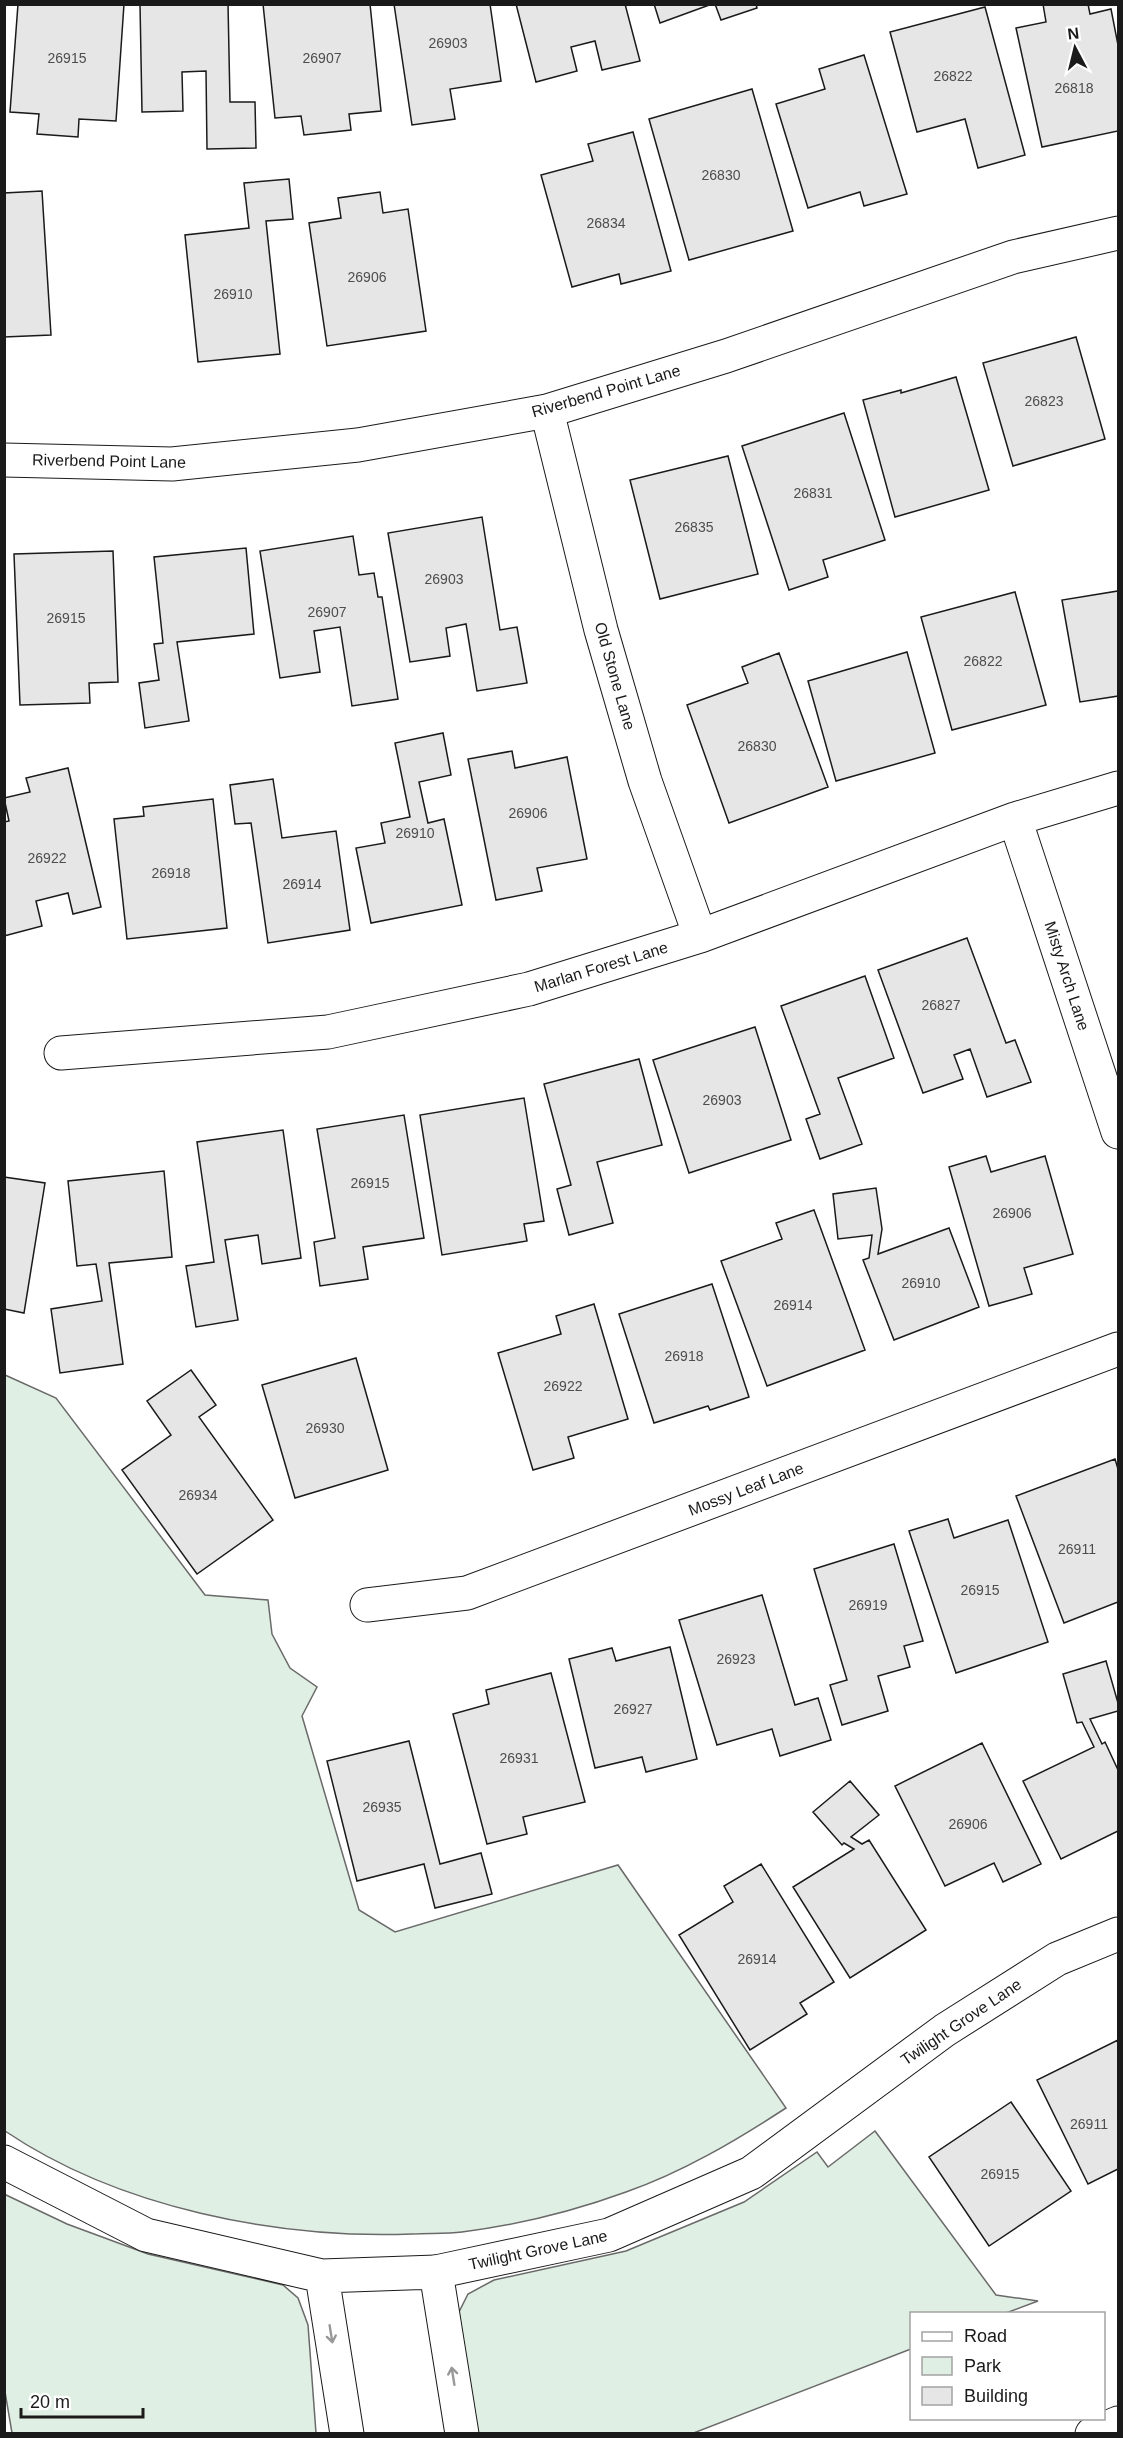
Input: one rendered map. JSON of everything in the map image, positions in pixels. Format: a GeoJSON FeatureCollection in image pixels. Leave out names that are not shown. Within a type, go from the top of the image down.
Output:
{"type":"FeatureCollection","features":[{"type":"Feature","properties":{"kind":"street","name":"Riverbend Point Lane"},"geometry":{"type":"LineString","coordinates":[[4,460],[172,464],[358,445],[547,411],[726,356],[1013,257],[1119,233]]}},
{"type":"Feature","properties":{"kind":"street","name":"Old Stone Lane"},"geometry":{"type":"LineString","coordinates":[[547,411],[604,641],[645,781],[700,936]]}},
{"type":"Feature","properties":{"kind":"street","name":"Marlan Forest Lane"},"geometry":{"type":"LineString","coordinates":[[61,1053],[328,1032],[529,989],[700,936],[1015,819],[1119,788]]}},
{"type":"Feature","properties":{"kind":"street","name":"Misty Arch Lane"},"geometry":{"type":"LineString","coordinates":[[1015,819],[1119,1132]]}},
{"type":"Feature","properties":{"kind":"street","name":"Mossy Leaf Lane"},"geometry":{"type":"LineString","coordinates":[[367,1605],[467,1593],[1119,1349]]}},
{"type":"Feature","properties":{"kind":"street","name":"Twilight Grove Lane"},"geometry":{"type":"LineString","coordinates":[[4,2162],[146,2235],[322,2276],[436,2272],[609,2235],[751,2173],[945,2030],[1057,1959],[1119,1934]]}},
{"type":"Feature","properties":{"kind":"street"},"geometry":{"type":"LineString","coordinates":[[436,2272],[462,2433]]}},
{"type":"Feature","properties":{"kind":"street"},"geometry":{"type":"LineString","coordinates":[[322,2276],[347,2433]]}},
{"type":"Feature","properties":{"kind":"street"},"geometry":{"type":"LineString","coordinates":[[1092,2433],[1119,2423]]}},
{"type":"Feature","properties":{"kind":"green space"},"geometry":{"type":"Polygon","coordinates":[[[5,1375],[56,1398],[205,1595],[268,1600],[272,1634],[290,1668],[317,1687],[302,1716],[359,1910],[395,1932],[618,1865],[786,2108],[708,2155],[626,2192],[524,2221],[483,2229],[444,2233],[360,2234],[307,2231],[254,2224],[201,2213],[148,2199],[98,2180],[50,2158],[5,2131],[5,1375]]]}},
{"type":"Feature","properties":{"kind":"green space"},"geometry":{"type":"Polygon","coordinates":[[[875,2131],[996,2295],[1038,2301],[1009,2312],[910,2312],[910,2349],[691,2434],[473,2433],[457,2316],[468,2294],[494,2280],[626,2251],[744,2202],[817,2152],[828,2167],[875,2131]]]}},
{"type":"Feature","properties":{"kind":"green space"},"geometry":{"type":"Polygon","coordinates":[[[4,2194],[67,2224],[148,2254],[283,2285],[298,2298],[308,2325],[316,2433],[12,2433],[4,2386],[4,2194]]]}},
{"type":"Feature","properties":{"kind":"building"},"geometry":{"type":"Polygon","coordinates":[[[18,4],[124,4],[116,121],[79,119],[78,137],[37,134],[39,114],[10,112],[18,4]]]}},
{"type":"Feature","properties":{"kind":"building"},"geometry":{"type":"Polygon","coordinates":[[[140,4],[228,4],[230,102],[255,102],[256,148],[207,149],[206,71],[182,72],[183,111],[142,112],[140,4]]]}},
{"type":"Feature","properties":{"kind":"building"},"geometry":{"type":"Polygon","coordinates":[[[263,4],[370,4],[381,111],[349,114],[351,130],[304,135],[301,116],[275,118],[263,4]]]}},
{"type":"Feature","properties":{"kind":"building"},"geometry":{"type":"Polygon","coordinates":[[[394,4],[490,4],[501,81],[450,89],[455,119],[412,125],[394,4]]]}},
{"type":"Feature","properties":{"kind":"building"},"geometry":{"type":"Polygon","coordinates":[[[516,4],[625,4],[640,61],[602,70],[595,41],[571,47],[577,71],[536,82],[516,4]]]}},
{"type":"Feature","properties":{"kind":"building"},"geometry":{"type":"Polygon","coordinates":[[[654,4],[712,4],[660,23],[654,4]]]}},
{"type":"Feature","properties":{"kind":"building"},"geometry":{"type":"Polygon","coordinates":[[[715,4],[756,4],[757,8],[721,20],[715,4]]]}},
{"type":"Feature","properties":{"kind":"building"},"geometry":{"type":"Polygon","coordinates":[[[1043,4],[1088,4],[1090,14],[1111,9],[1118,45],[1118,131],[1042,147],[1016,28],[1046,22],[1043,4]]]}},
{"type":"Feature","properties":{"kind":"building"},"geometry":{"type":"Polygon","coordinates":[[[985,7],[1025,155],[978,168],[965,119],[917,132],[890,32],[985,7]]]}},
{"type":"Feature","properties":{"kind":"building"},"geometry":{"type":"Polygon","coordinates":[[[864,55],[907,194],[864,206],[860,192],[808,208],[776,104],[825,89],[819,69],[864,55]]]}},
{"type":"Feature","properties":{"kind":"building"},"geometry":{"type":"Polygon","coordinates":[[[752,89],[793,231],[689,260],[649,119],[752,89]]]}},
{"type":"Feature","properties":{"kind":"building"},"geometry":{"type":"Polygon","coordinates":[[[633,132],[671,271],[621,284],[619,274],[572,287],[541,175],[593,161],[588,144],[633,132]]]}},
{"type":"Feature","properties":{"kind":"building"},"geometry":{"type":"Polygon","coordinates":[[[289,179],[293,219],[266,221],[280,354],[198,362],[185,235],[249,228],[244,183],[289,179]]]}},
{"type":"Feature","properties":{"kind":"building"},"geometry":{"type":"Polygon","coordinates":[[[42,191],[51,335],[4,337],[4,193],[42,191]]]}},
{"type":"Feature","properties":{"kind":"building"},"geometry":{"type":"Polygon","coordinates":[[[380,192],[383,213],[408,209],[426,331],[327,346],[309,223],[341,218],[338,198],[380,192]]]}},
{"type":"Feature","properties":{"kind":"building"},"geometry":{"type":"Polygon","coordinates":[[[1076,337],[1105,439],[1013,466],[983,363],[1076,337]]]}},
{"type":"Feature","properties":{"kind":"building"},"geometry":{"type":"Polygon","coordinates":[[[956,377],[989,490],[895,517],[863,400],[901,390],[901,393],[956,377]]]}},
{"type":"Feature","properties":{"kind":"building"},"geometry":{"type":"Polygon","coordinates":[[[844,413],[885,540],[823,560],[828,577],[789,590],[742,446],[844,413]]]}},
{"type":"Feature","properties":{"kind":"building"},"geometry":{"type":"Polygon","coordinates":[[[728,456],[758,574],[660,599],[630,480],[728,456]]]}},
{"type":"Feature","properties":{"kind":"building"},"geometry":{"type":"Polygon","coordinates":[[[482,517],[500,630],[517,627],[527,683],[477,691],[466,624],[446,628],[450,656],[410,662],[388,533],[482,517]]]}},
{"type":"Feature","properties":{"kind":"building"},"geometry":{"type":"Polygon","coordinates":[[[353,536],[359,575],[374,573],[378,597],[382,597],[398,699],[352,706],[340,627],[314,631],[320,672],[280,678],[260,551],[353,536]]]}},
{"type":"Feature","properties":{"kind":"building"},"geometry":{"type":"Polygon","coordinates":[[[246,548],[254,634],[177,642],[189,721],[145,728],[139,683],[159,680],[154,644],[163,643],[154,557],[246,548]]]}},
{"type":"Feature","properties":{"kind":"building"},"geometry":{"type":"Polygon","coordinates":[[[113,551],[118,682],[89,683],[90,703],[20,705],[14,554],[113,551]]]}},
{"type":"Feature","properties":{"kind":"building"},"geometry":{"type":"Polygon","coordinates":[[[1118,591],[1118,696],[1080,702],[1062,600],[1118,591]]]}},
{"type":"Feature","properties":{"kind":"building"},"geometry":{"type":"Polygon","coordinates":[[[1015,592],[1046,705],[952,730],[921,617],[1015,592]]]}},
{"type":"Feature","properties":{"kind":"building"},"geometry":{"type":"Polygon","coordinates":[[[907,652],[935,753],[836,781],[808,681],[907,652]]]}},
{"type":"Feature","properties":{"kind":"building"},"geometry":{"type":"Polygon","coordinates":[[[779,653],[828,787],[729,823],[687,705],[748,683],[742,667],[779,653]]]}},
{"type":"Feature","properties":{"kind":"building"},"geometry":{"type":"Polygon","coordinates":[[[443,733],[451,775],[419,782],[428,823],[444,819],[462,905],[371,923],[356,848],[385,843],[381,823],[410,817],[395,743],[443,733]]]}},
{"type":"Feature","properties":{"kind":"building"},"geometry":{"type":"Polygon","coordinates":[[[512,751],[515,768],[567,757],[587,859],[537,868],[542,891],[496,900],[468,759],[512,751]]]}},
{"type":"Feature","properties":{"kind":"building"},"geometry":{"type":"Polygon","coordinates":[[[68,768],[101,907],[73,914],[68,893],[36,901],[42,926],[4,936],[4,822],[9,821],[4,798],[30,792],[26,778],[68,768]]]}},
{"type":"Feature","properties":{"kind":"building"},"geometry":{"type":"Polygon","coordinates":[[[273,779],[282,838],[336,831],[350,930],[268,943],[251,823],[235,824],[230,785],[273,779]]]}},
{"type":"Feature","properties":{"kind":"building"},"geometry":{"type":"Polygon","coordinates":[[[213,799],[227,928],[127,939],[114,819],[144,816],[143,807],[213,799]]]}},
{"type":"Feature","properties":{"kind":"building"},"geometry":{"type":"Polygon","coordinates":[[[967,938],[1006,1043],[1015,1040],[1031,1082],[987,1097],[970,1049],[954,1055],[963,1079],[923,1093],[878,970],[967,938]]]}},
{"type":"Feature","properties":{"kind":"building"},"geometry":{"type":"Polygon","coordinates":[[[865,976],[894,1058],[838,1078],[862,1144],[820,1159],[806,1119],[820,1114],[781,1006],[865,976]]]}},
{"type":"Feature","properties":{"kind":"building"},"geometry":{"type":"Polygon","coordinates":[[[755,1027],[791,1140],[689,1173],[653,1060],[755,1027]]]}},
{"type":"Feature","properties":{"kind":"building"},"geometry":{"type":"Polygon","coordinates":[[[639,1059],[662,1145],[597,1162],[613,1223],[569,1235],[557,1189],[571,1185],[544,1084],[639,1059]]]}},
{"type":"Feature","properties":{"kind":"building"},"geometry":{"type":"Polygon","coordinates":[[[524,1098],[544,1221],[524,1224],[527,1241],[442,1255],[420,1115],[524,1098]]]}},
{"type":"Feature","properties":{"kind":"building"},"geometry":{"type":"Polygon","coordinates":[[[404,1115],[424,1238],[363,1247],[368,1279],[320,1286],[314,1242],[335,1238],[317,1129],[404,1115]]]}},
{"type":"Feature","properties":{"kind":"building"},"geometry":{"type":"Polygon","coordinates":[[[283,1130],[301,1258],[262,1264],[258,1235],[225,1240],[238,1320],[196,1327],[186,1266],[214,1262],[197,1142],[283,1130]]]}},
{"type":"Feature","properties":{"kind":"building"},"geometry":{"type":"Polygon","coordinates":[[[986,1156],[991,1172],[1045,1156],[1073,1254],[1024,1268],[1032,1294],[989,1306],[949,1167],[986,1156]]]}},
{"type":"Feature","properties":{"kind":"building"},"geometry":{"type":"Polygon","coordinates":[[[164,1171],[172,1257],[109,1263],[123,1364],[60,1373],[51,1309],[102,1301],[96,1264],[77,1266],[68,1181],[164,1171]]]}},
{"type":"Feature","properties":{"kind":"building"},"geometry":{"type":"Polygon","coordinates":[[[4,1177],[45,1183],[24,1313],[4,1309],[4,1177]]]}},
{"type":"Feature","properties":{"kind":"building"},"geometry":{"type":"Polygon","coordinates":[[[876,1188],[882,1229],[878,1254],[949,1228],[979,1307],[894,1340],[863,1260],[869,1258],[872,1235],[838,1239],[833,1194],[876,1188]]]}},
{"type":"Feature","properties":{"kind":"building"},"geometry":{"type":"Polygon","coordinates":[[[814,1210],[865,1350],[767,1386],[721,1261],[782,1239],[776,1223],[814,1210]]]}},
{"type":"Feature","properties":{"kind":"building"},"geometry":{"type":"Polygon","coordinates":[[[712,1284],[749,1397],[710,1410],[708,1406],[654,1423],[619,1314],[712,1284]]]}},
{"type":"Feature","properties":{"kind":"building"},"geometry":{"type":"Polygon","coordinates":[[[594,1304],[628,1419],[568,1437],[574,1458],[533,1470],[498,1353],[561,1334],[556,1316],[594,1304]]]}},
{"type":"Feature","properties":{"kind":"building"},"geometry":{"type":"Polygon","coordinates":[[[356,1358],[388,1470],[295,1498],[262,1385],[356,1358]]]}},
{"type":"Feature","properties":{"kind":"building"},"geometry":{"type":"Polygon","coordinates":[[[191,1370],[216,1405],[199,1417],[273,1520],[197,1574],[122,1470],[171,1435],[147,1401],[191,1370]]]}},
{"type":"Feature","properties":{"kind":"building"},"geometry":{"type":"Polygon","coordinates":[[[1115,1459],[1118,1469],[1118,1602],[1064,1623],[1016,1496],[1115,1459]]]}},
{"type":"Feature","properties":{"kind":"building"},"geometry":{"type":"Polygon","coordinates":[[[948,1519],[954,1538],[1008,1520],[1048,1642],[956,1673],[909,1531],[948,1519]]]}},
{"type":"Feature","properties":{"kind":"building"},"geometry":{"type":"Polygon","coordinates":[[[894,1544],[923,1641],[904,1646],[910,1667],[878,1676],[888,1711],[842,1725],[830,1685],[847,1680],[814,1569],[894,1544]]]}},
{"type":"Feature","properties":{"kind":"building"},"geometry":{"type":"Polygon","coordinates":[[[762,1595],[795,1705],[818,1698],[831,1740],[780,1756],[772,1729],[717,1745],[679,1620],[762,1595]]]}},
{"type":"Feature","properties":{"kind":"building"},"geometry":{"type":"Polygon","coordinates":[[[670,1647],[697,1759],[646,1772],[642,1757],[595,1768],[569,1659],[612,1648],[616,1661],[670,1647]]]}},
{"type":"Feature","properties":{"kind":"building"},"geometry":{"type":"Polygon","coordinates":[[[1106,1661],[1118,1703],[1118,1711],[1090,1719],[1102,1744],[1105,1742],[1118,1770],[1118,1831],[1061,1859],[1023,1781],[1094,1747],[1082,1722],[1077,1723],[1063,1674],[1106,1661]]]}},
{"type":"Feature","properties":{"kind":"building"},"geometry":{"type":"Polygon","coordinates":[[[551,1673],[585,1802],[523,1817],[527,1834],[487,1844],[453,1714],[489,1704],[486,1690],[551,1673]]]}},
{"type":"Feature","properties":{"kind":"building"},"geometry":{"type":"Polygon","coordinates":[[[409,1741],[440,1864],[481,1853],[492,1894],[435,1908],[424,1864],[357,1881],[327,1761],[409,1741]]]}},
{"type":"Feature","properties":{"kind":"building"},"geometry":{"type":"Polygon","coordinates":[[[982,1743],[1041,1864],[1003,1882],[994,1863],[945,1886],[895,1786],[982,1743]]]}},
{"type":"Feature","properties":{"kind":"building"},"geometry":{"type":"Polygon","coordinates":[[[850,1781],[879,1815],[851,1837],[862,1844],[869,1840],[926,1930],[850,1978],[793,1887],[854,1849],[844,1843],[842,1845],[813,1812],[850,1781]]]}},
{"type":"Feature","properties":{"kind":"building"},"geometry":{"type":"Polygon","coordinates":[[[761,1864],[834,1982],[800,2003],[807,2014],[750,2050],[679,1935],[733,1902],[724,1886],[761,1864]]]}},
{"type":"Feature","properties":{"kind":"building"},"geometry":{"type":"Polygon","coordinates":[[[1118,2040],[1118,2169],[1088,2184],[1037,2080],[1118,2040]]]}},
{"type":"Feature","properties":{"kind":"building"},"geometry":{"type":"Polygon","coordinates":[[[1011,2102],[1071,2191],[989,2246],[929,2157],[1011,2102]]]}}]}
